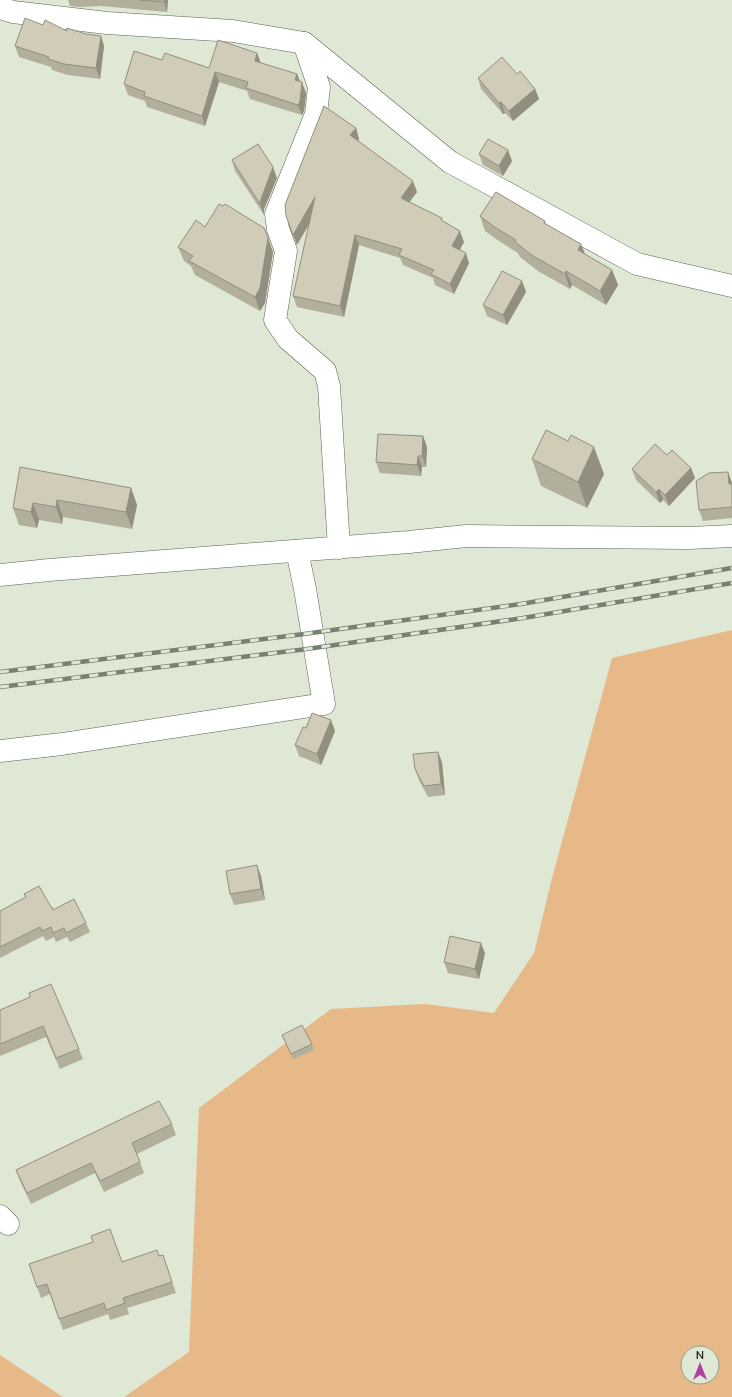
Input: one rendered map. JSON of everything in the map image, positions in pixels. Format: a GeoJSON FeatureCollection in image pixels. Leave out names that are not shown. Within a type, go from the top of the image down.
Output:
{"type":"FeatureCollection","features":[{"type":"Feature","properties":{"kind":"street"},"geometry":{"type":"LineString","coordinates":[[0,8],[13,12],[107,23],[233,31],[304,44],[450,162],[637,264],[732,286]]}},
{"type":"Feature","properties":{"kind":"street"},"geometry":{"type":"LineString","coordinates":[[304,44],[319,87],[316,114],[276,214],[278,229],[286,251],[275,320],[288,339],[325,371],[329,386],[339,548]]}},
{"type":"Feature","properties":{"kind":"street"},"geometry":{"type":"LineString","coordinates":[[0,576],[49,570],[339,548],[466,536],[681,538],[732,536]]}},
{"type":"Feature","properties":{"kind":"street"},"geometry":{"type":"LineString","coordinates":[[0,751],[70,743],[324,704],[305,589],[297,551]]}},
{"type":"Feature","properties":{"kind":"shaded area"},"geometry":{"type":"Polygon","coordinates":[[[732,630],[732,1397],[124,1397],[189,1352],[199,1108],[331,1009],[425,1004],[494,1013],[534,953],[552,878],[612,658],[732,630]]]}},
{"type":"Feature","properties":{"kind":"shaded area"},"geometry":{"type":"Polygon","coordinates":[[[0,1355],[63,1397],[0,1397],[0,1355]]]}},
{"type":"Feature","properties":{"kind":"building"},"geometry":{"type":"Polygon","coordinates":[[[140,0],[164,0],[164,2],[140,0]]]}},
{"type":"Feature","properties":{"kind":"building"},"geometry":{"type":"Polygon","coordinates":[[[25,18],[43,25],[45,20],[67,31],[67,28],[86,34],[101,36],[96,68],[64,64],[48,59],[49,57],[15,46],[25,18]]]}},
{"type":"Feature","properties":{"kind":"building"},"geometry":{"type":"Polygon","coordinates":[[[218,40],[257,53],[255,61],[297,74],[295,80],[302,82],[300,101],[298,105],[246,88],[248,82],[215,72],[202,116],[144,96],[145,92],[124,84],[134,51],[162,60],[165,53],[209,68],[218,40]]]}},
{"type":"Feature","properties":{"kind":"building"},"geometry":{"type":"Polygon","coordinates":[[[502,57],[517,74],[520,71],[535,89],[509,111],[501,102],[499,103],[478,78],[502,57]]]}},
{"type":"Feature","properties":{"kind":"building"},"geometry":{"type":"Polygon","coordinates":[[[324,106],[356,128],[350,135],[413,181],[401,198],[442,218],[441,220],[460,231],[452,246],[466,253],[450,284],[431,274],[434,270],[399,255],[402,249],[355,235],[340,306],[293,296],[315,197],[293,235],[286,216],[285,205],[324,106]]]}},
{"type":"Feature","properties":{"kind":"building"},"geometry":{"type":"Polygon","coordinates":[[[488,139],[508,150],[499,166],[479,154],[488,139]]]}},
{"type":"Feature","properties":{"kind":"building"},"geometry":{"type":"Polygon","coordinates":[[[258,144],[273,167],[260,204],[232,160],[258,144]]]}},
{"type":"Feature","properties":{"kind":"building"},"geometry":{"type":"Polygon","coordinates":[[[496,192],[545,221],[544,223],[581,244],[578,250],[612,270],[600,291],[566,271],[565,274],[533,256],[515,242],[516,240],[480,216],[496,192]]]}},
{"type":"Feature","properties":{"kind":"building"},"geometry":{"type":"Polygon","coordinates":[[[219,204],[223,206],[225,204],[264,228],[268,238],[260,288],[255,297],[189,261],[193,256],[178,247],[196,220],[205,227],[219,204]]]}},
{"type":"Feature","properties":{"kind":"building"},"geometry":{"type":"Polygon","coordinates":[[[502,271],[522,281],[503,315],[483,305],[502,271]]]}},
{"type":"Feature","properties":{"kind":"building"},"geometry":{"type":"Polygon","coordinates":[[[546,430],[568,441],[571,435],[594,447],[578,482],[532,459],[546,430]]]}},
{"type":"Feature","properties":{"kind":"building"},"geometry":{"type":"Polygon","coordinates":[[[378,434],[423,436],[422,456],[418,456],[417,465],[376,462],[378,434]]]}},
{"type":"Feature","properties":{"kind":"building"},"geometry":{"type":"Polygon","coordinates":[[[655,444],[667,455],[672,450],[691,468],[665,495],[659,489],[656,492],[632,469],[655,444]]]}},
{"type":"Feature","properties":{"kind":"building"},"geometry":{"type":"Polygon","coordinates":[[[20,467],[131,488],[126,512],[57,500],[56,507],[33,503],[31,512],[13,508],[20,467]]]}},
{"type":"Feature","properties":{"kind":"building"},"geometry":{"type":"Polygon","coordinates":[[[728,472],[729,484],[732,484],[732,507],[699,510],[696,481],[709,473],[728,472]]]}},
{"type":"Feature","properties":{"kind":"building"},"geometry":{"type":"Polygon","coordinates":[[[312,713],[331,720],[317,754],[295,745],[303,727],[306,728],[312,713]]]}},
{"type":"Feature","properties":{"kind":"building"},"geometry":{"type":"Polygon","coordinates":[[[438,752],[441,784],[424,786],[415,769],[413,754],[438,752]]]}},
{"type":"Feature","properties":{"kind":"building"},"geometry":{"type":"Polygon","coordinates":[[[257,865],[261,889],[230,894],[226,871],[257,865]]]}},
{"type":"Feature","properties":{"kind":"building"},"geometry":{"type":"Polygon","coordinates":[[[39,886],[53,910],[74,899],[86,923],[66,933],[64,928],[53,933],[51,927],[42,931],[40,927],[0,947],[0,911],[26,897],[24,894],[39,886]]]}},
{"type":"Feature","properties":{"kind":"building"},"geometry":{"type":"Polygon","coordinates":[[[450,936],[481,943],[475,969],[444,962],[450,936]]]}},
{"type":"Feature","properties":{"kind":"building"},"geometry":{"type":"Polygon","coordinates":[[[51,984],[79,1049],[56,1058],[43,1026],[0,1044],[0,1010],[30,997],[29,993],[51,984]]]}},
{"type":"Feature","properties":{"kind":"building"},"geometry":{"type":"Polygon","coordinates":[[[302,1025],[312,1044],[291,1054],[282,1035],[302,1025]]]}},
{"type":"Feature","properties":{"kind":"building"},"geometry":{"type":"Polygon","coordinates":[[[159,1101],[172,1124],[132,1143],[140,1162],[100,1181],[91,1163],[27,1193],[16,1170],[159,1101]]]}},
{"type":"Feature","properties":{"kind":"building"},"geometry":{"type":"Polygon","coordinates":[[[110,1229],[122,1262],[157,1250],[159,1256],[163,1255],[172,1282],[123,1298],[125,1303],[106,1310],[104,1303],[59,1319],[47,1284],[37,1287],[29,1264],[93,1242],[91,1236],[110,1229]]]}},
{"type":"Feature","properties":{"kind":"railway"},"geometry":{"type":"LineString","coordinates":[[0,672],[304,634],[521,604],[732,568]]}},
{"type":"Feature","properties":{"kind":"railway"},"geometry":{"type":"LineString","coordinates":[[0,687],[307,649],[523,618],[732,583]]}}]}
